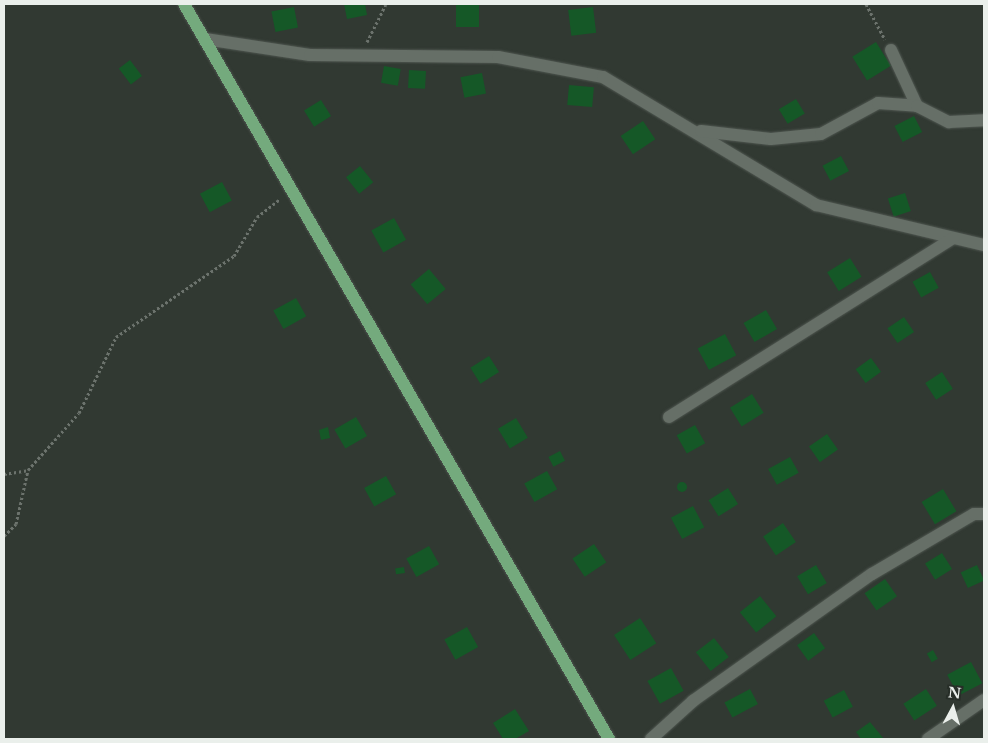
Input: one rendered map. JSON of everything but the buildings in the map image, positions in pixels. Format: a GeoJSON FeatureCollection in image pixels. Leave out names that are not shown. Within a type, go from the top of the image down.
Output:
{"type":"FeatureCollection","features":[{"type":"Feature","properties":{"kind":"main road"},"geometry":{"type":"LineString","coordinates":[[184,4],[609,739]]}},
{"type":"Feature","properties":{"kind":"street"},"geometry":{"type":"LineString","coordinates":[[205,40],[310,55],[498,57],[603,77],[696,131],[816,205],[984,245]]}},
{"type":"Feature","properties":{"kind":"street"},"geometry":{"type":"LineString","coordinates":[[891,50],[917,106]]}},
{"type":"Feature","properties":{"kind":"street"},"geometry":{"type":"LineString","coordinates":[[696,131],[771,139],[821,134],[878,104],[917,106],[949,122],[984,120]]}},
{"type":"Feature","properties":{"kind":"street"},"geometry":{"type":"LineString","coordinates":[[668,417],[953,238]]}},
{"type":"Feature","properties":{"kind":"street"},"geometry":{"type":"LineString","coordinates":[[651,739],[693,701],[872,574],[974,514],[984,514]]}},
{"type":"Feature","properties":{"kind":"street"},"geometry":{"type":"LineString","coordinates":[[928,739],[984,700]]}},
{"type":"Feature","properties":{"kind":"path"},"geometry":{"type":"LineString","coordinates":[[355,56],[371,36],[386,4]]}},
{"type":"Feature","properties":{"kind":"path"},"geometry":{"type":"LineString","coordinates":[[866,4],[891,50]]}},
{"type":"Feature","properties":{"kind":"path"},"geometry":{"type":"LineString","coordinates":[[4,536],[16,524],[28,470],[79,413],[116,336],[234,256],[257,217],[292,190]]}},
{"type":"Feature","properties":{"kind":"path"},"geometry":{"type":"LineString","coordinates":[[4,474],[28,470]]}}]}
